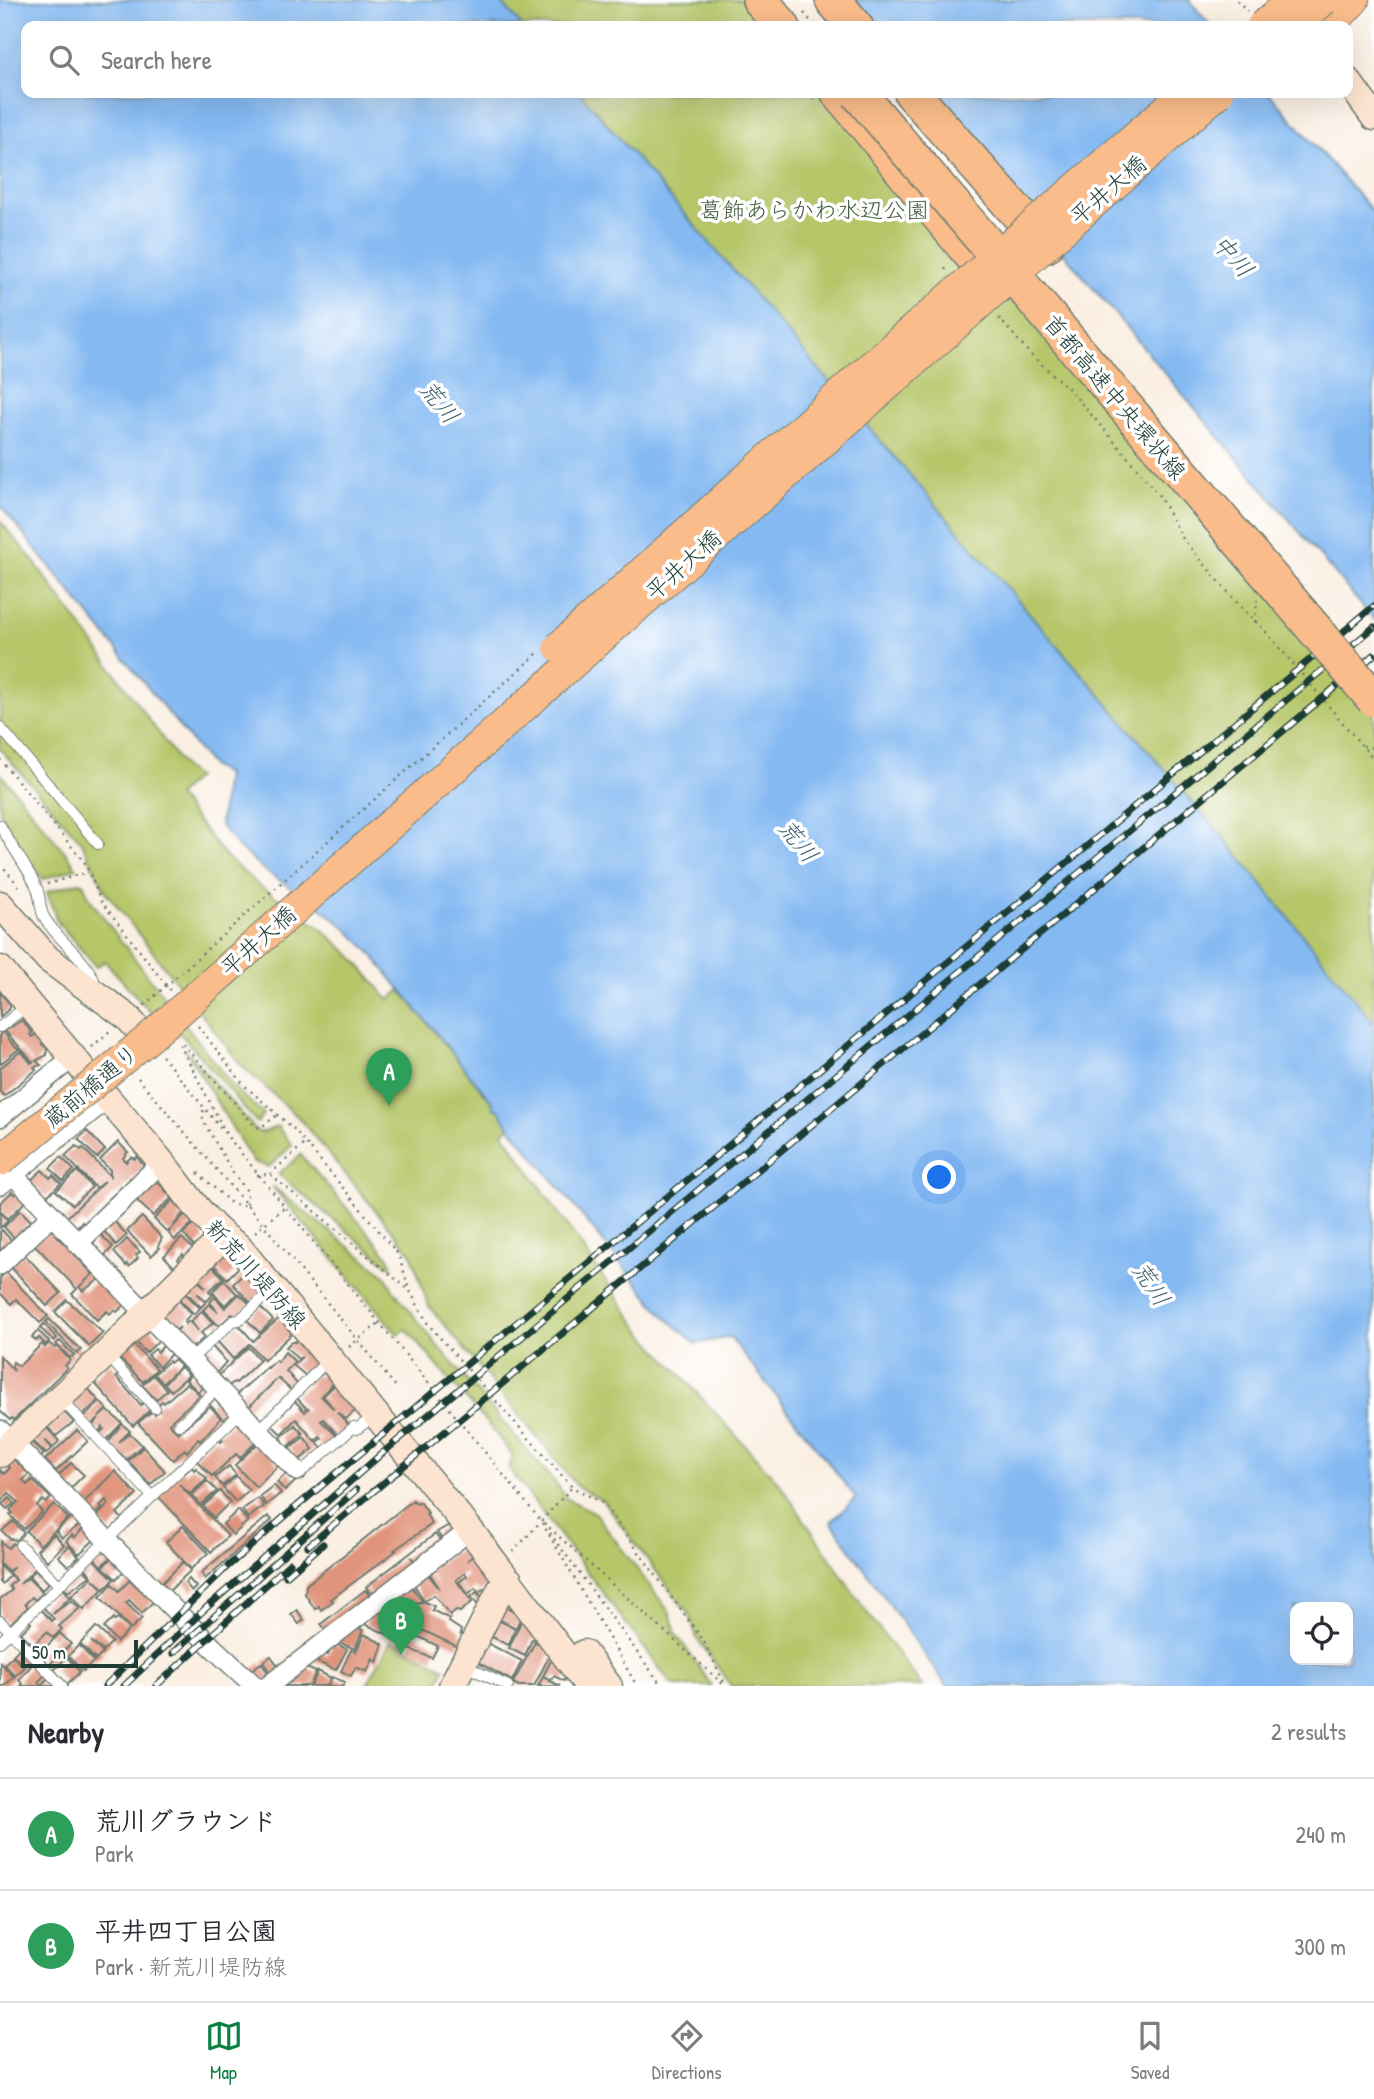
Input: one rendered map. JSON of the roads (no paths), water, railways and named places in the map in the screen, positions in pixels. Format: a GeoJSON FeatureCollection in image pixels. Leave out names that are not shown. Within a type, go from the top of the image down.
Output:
{"type":"FeatureCollection","features":[{"type":"Feature","properties":{"kind":"highway"},"geometry":{"type":"LineString","coordinates":[[760,0],[778,21]]}},
{"type":"Feature","properties":{"kind":"highway"},"geometry":{"type":"LineString","coordinates":[[783,0],[800,21]]}},
{"type":"Feature","properties":{"kind":"highway"},"geometry":{"type":"LineString","coordinates":[[809,0],[827,21]]}},
{"type":"Feature","properties":{"kind":"highway"},"geometry":{"type":"LineString","coordinates":[[833,0],[851,21]]}},
{"type":"Feature","properties":{"kind":"highway"},"geometry":{"type":"LineString","coordinates":[[843,98],[990,276]]}},
{"type":"Feature","properties":{"kind":"highway","name":"首都高速中央環状線"},"geometry":{"type":"LineString","coordinates":[[862,98],[1374,699]]}},
{"type":"Feature","properties":{"kind":"highway","name":"首都高速中央環状線"},"geometry":{"type":"LineString","coordinates":[[890,98],[1192,456],[1374,666]]}},
{"type":"Feature","properties":{"kind":"highway"},"geometry":{"type":"LineString","coordinates":[[916,98],[1038,236]]}},
{"type":"Feature","properties":{"kind":"main road"},"geometry":{"type":"LineString","coordinates":[[1283,0],[1302,21]]}},
{"type":"Feature","properties":{"kind":"main road"},"geometry":{"type":"LineString","coordinates":[[1268,21],[1293,0]]}},
{"type":"Feature","properties":{"kind":"main road"},"geometry":{"type":"LineString","coordinates":[[1300,21],[1324,0]]}},
{"type":"Feature","properties":{"kind":"main road"},"geometry":{"type":"LineString","coordinates":[[1335,21],[1354,0]]}},
{"type":"Feature","properties":{"kind":"main road"},"geometry":{"type":"LineString","coordinates":[[1353,88],[1374,117]]}},
{"type":"Feature","properties":{"kind":"main road","name":"平井大橋"},"geometry":{"type":"LineString","coordinates":[[1038,236],[1180,98]]}},
{"type":"Feature","properties":{"kind":"main road","name":"平井大橋"},"geometry":{"type":"LineString","coordinates":[[135,1030],[990,276],[1211,98]]}},
{"type":"Feature","properties":{"kind":"main road"},"geometry":{"type":"LineString","coordinates":[[0,904],[48,959],[128,1017],[135,1030]]}},
{"type":"Feature","properties":{"kind":"main road","name":"新荒川堤防線"},"geometry":{"type":"LineString","coordinates":[[0,969],[29,1005],[78,1055],[107,1098],[223,1237],[238,1246],[332,1360],[470,1530],[578,1678]]}},
{"type":"Feature","properties":{"kind":"main road","name":"蔵前橋通り"},"geometry":{"type":"LineString","coordinates":[[0,1140],[135,1030]]}},
{"type":"Feature","properties":{"kind":"main road","name":"蔵前橋通り"},"geometry":{"type":"LineString","coordinates":[[3,1171],[135,1030]]}},
{"type":"Feature","properties":{"kind":"main road"},"geometry":{"type":"LineString","coordinates":[[4,1442],[59,1398],[223,1237]]}},
{"type":"Feature","properties":{"kind":"main road"},"geometry":{"type":"LineString","coordinates":[[458,1675],[500,1590],[504,1574],[523,1580],[538,1589],[609,1686]]}},
{"type":"Feature","properties":{"kind":"street"},"geometry":{"type":"LineString","coordinates":[[0,1117],[78,1055]]}},
{"type":"Feature","properties":{"kind":"street"},"geometry":{"type":"LineString","coordinates":[[107,1098],[3,1171],[51,1216],[297,1471]]}},
{"type":"Feature","properties":{"kind":"street"},"geometry":{"type":"LineString","coordinates":[[78,1244],[162,1162]]}},
{"type":"Feature","properties":{"kind":"street"},"geometry":{"type":"LineString","coordinates":[[0,1265],[51,1216]]}},
{"type":"Feature","properties":{"kind":"street"},"geometry":{"type":"LineString","coordinates":[[4,1442],[220,1656],[255,1686]]}},
{"type":"Feature","properties":{"kind":"street"},"geometry":{"type":"LineString","coordinates":[[268,1686],[470,1530]]}},
{"type":"Feature","properties":{"kind":"lane"},"geometry":{"type":"LineString","coordinates":[[0,727],[98,844]]}},
{"type":"Feature","properties":{"kind":"lane"},"geometry":{"type":"LineString","coordinates":[[0,825],[11,848],[37,887],[44,917],[94,979],[100,997]]}},
{"type":"Feature","properties":{"kind":"lane"},"geometry":{"type":"LineString","coordinates":[[0,1027],[29,1005]]}},
{"type":"Feature","properties":{"kind":"lane"},"geometry":{"type":"LineString","coordinates":[[190,1360],[274,1289]]}},
{"type":"Feature","properties":{"kind":"lane"},"geometry":{"type":"LineString","coordinates":[[106,1354],[155,1408]]}},
{"type":"Feature","properties":{"kind":"lane"},"geometry":{"type":"LineString","coordinates":[[258,1431],[324,1363],[332,1360]]}},
{"type":"Feature","properties":{"kind":"lane"},"geometry":{"type":"LineString","coordinates":[[179,1424],[218,1389]]}},
{"type":"Feature","properties":{"kind":"lane"},"geometry":{"type":"LineString","coordinates":[[59,1398],[152,1496]]}},
{"type":"Feature","properties":{"kind":"lane"},"geometry":{"type":"LineString","coordinates":[[0,1642],[241,1412]]}},
{"type":"Feature","properties":{"kind":"lane"},"geometry":{"type":"LineString","coordinates":[[297,1471],[305,1469],[354,1427],[357,1429],[376,1414]]}},
{"type":"Feature","properties":{"kind":"lane"},"geometry":{"type":"LineString","coordinates":[[20,1545],[59,1585]]}},
{"type":"Feature","properties":{"kind":"lane"},"geometry":{"type":"LineString","coordinates":[[0,1621],[62,1686]]}},
{"type":"Feature","properties":{"kind":"lane"},"geometry":{"type":"LineString","coordinates":[[458,1675],[508,1686]]}},
{"type":"Feature","properties":{"kind":"water","name":"荒川"},"geometry":{"type":"Polygon","coordinates":[[[0,0],[499,0],[518,21],[21,21],[21,98],[584,98],[1238,855],[1374,1023],[1374,1686],[947,1686],[831,1522],[856,1498],[730,1337],[696,1344],[662,1314],[509,1126],[499,1110],[493,1108],[493,1103],[369,951],[321,908],[267,872],[239,848],[220,825],[226,774],[212,767],[0,505],[0,0]]]}},
{"type":"Feature","properties":{"kind":"water"},"geometry":{"type":"Polygon","coordinates":[[[850,0],[1189,0],[1207,21],[868,21],[850,0]]]}},
{"type":"Feature","properties":{"kind":"water","name":"中川"},"geometry":{"type":"Polygon","coordinates":[[[932,98],[1273,98],[1374,213],[1374,620],[932,98]]]}},
{"type":"Feature","properties":{"kind":"railway"},"geometry":{"type":"LineString","coordinates":[[105,1686],[228,1566],[283,1518],[1374,606]]}},
{"type":"Feature","properties":{"kind":"railway"},"geometry":{"type":"LineString","coordinates":[[124,1686],[206,1608],[379,1456],[1374,627]]}},
{"type":"Feature","properties":{"kind":"railway"},"geometry":{"type":"LineString","coordinates":[[308,1546],[1374,655]]}},
{"type":"Feature","properties":{"kind":"railway"},"geometry":{"type":"LineString","coordinates":[[173,1653],[356,1490]]}},
{"type":"Feature","properties":{"kind":"railway"},"geometry":{"type":"LineString","coordinates":[[286,1576],[323,1544]]}},
{"type":"Feature","properties":{"kind":"railway"},"geometry":{"type":"LineString","coordinates":[[156,1686],[290,1563]]}},
{"type":"Feature","properties":{"kind":"place","name":"荒川グラウンド"},"geometry":{"type":"Point","coordinates":[389,1106]}},
{"type":"Feature","properties":{"kind":"place","name":"平井四丁目公園"},"geometry":{"type":"Point","coordinates":[401,1655]}},
{"type":"Feature","properties":{"kind":"park label","name":"葛飾あらかわ水辺公園"},"geometry":{"type":"Point","coordinates":[814,210]}}]}
